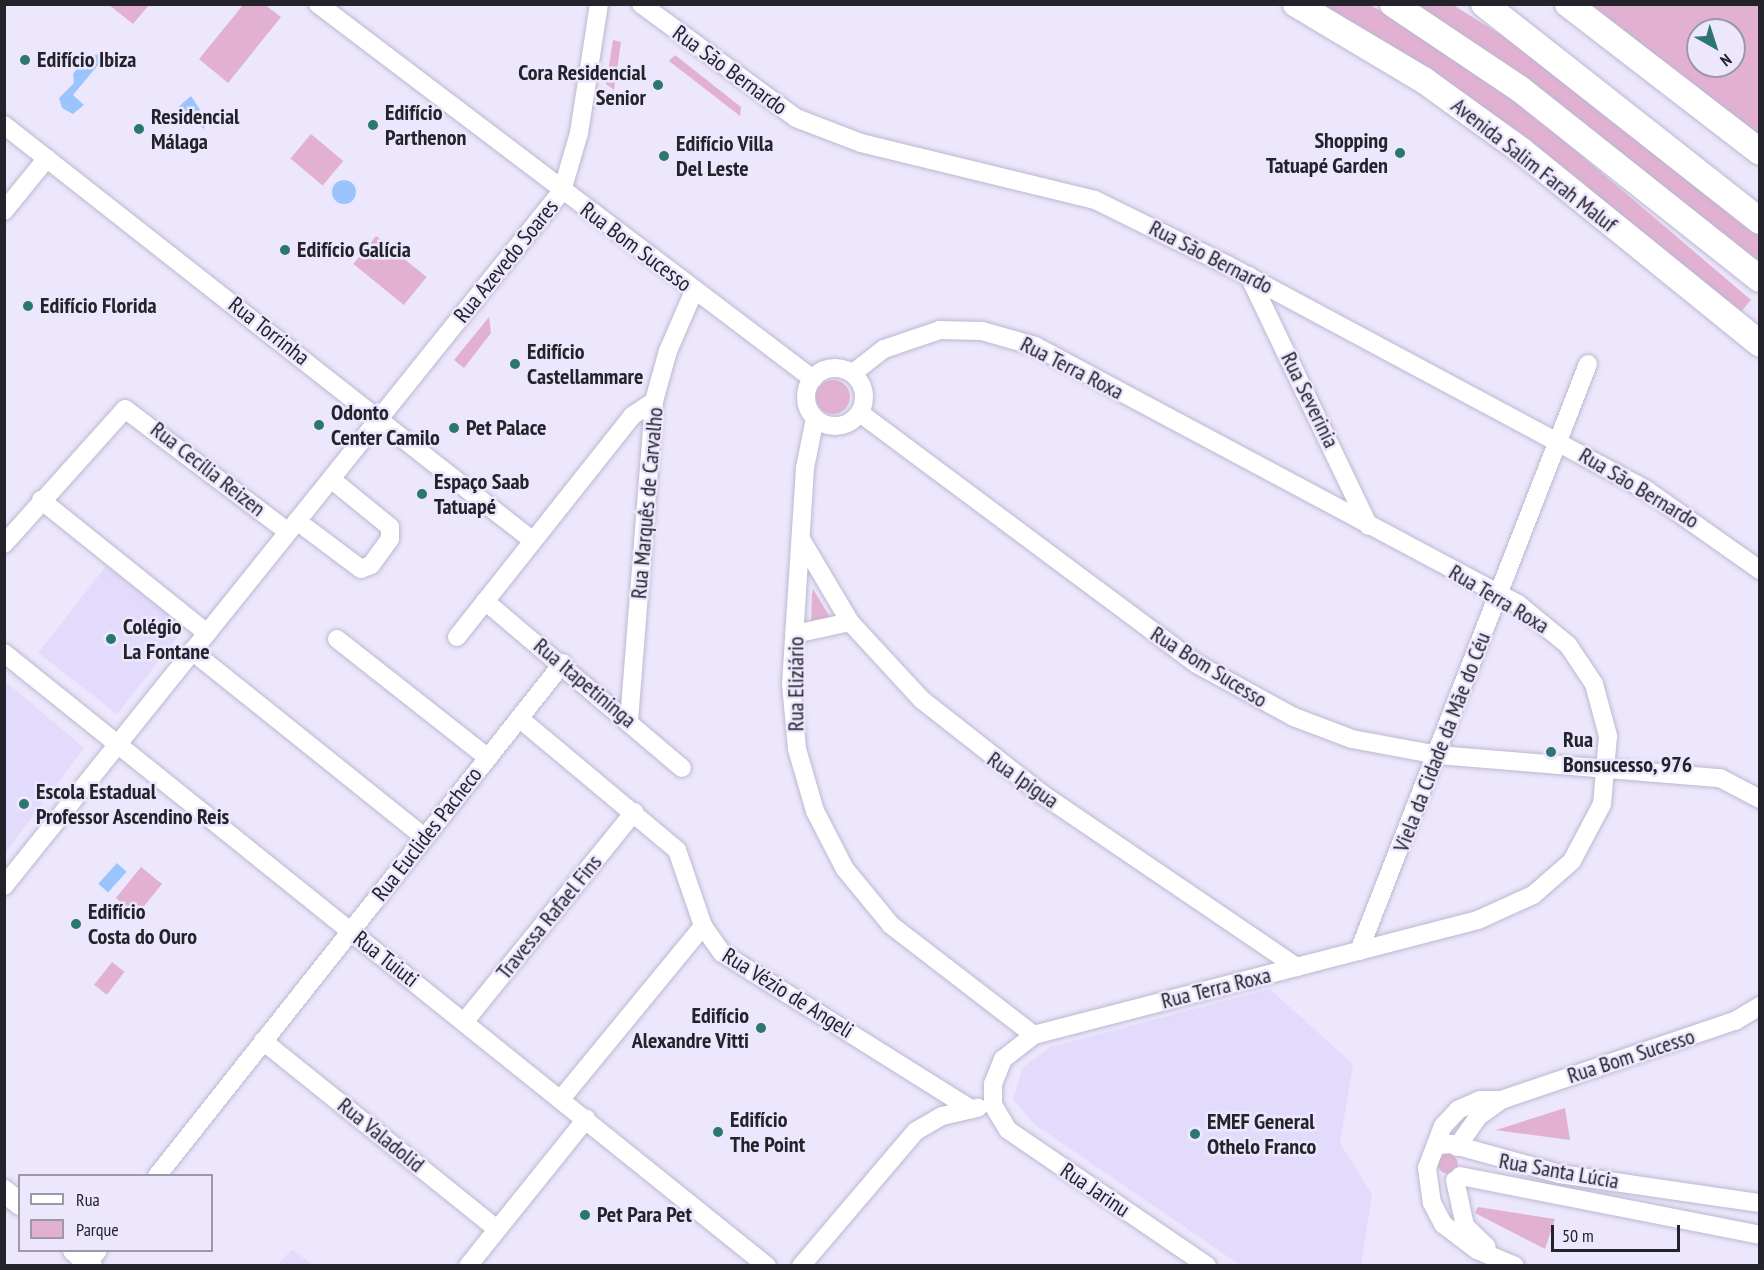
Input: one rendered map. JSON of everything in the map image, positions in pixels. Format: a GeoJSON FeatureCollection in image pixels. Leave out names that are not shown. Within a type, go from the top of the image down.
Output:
{"type":"FeatureCollection","features":[{"type":"Feature","properties":{"kind":"highway","name":"Avenida Salim Farah Maluf"},"geometry":{"type":"LineString","coordinates":[[1296,4],[1425,81],[1522,151],[1760,344]]}},
{"type":"Feature","properties":{"kind":"highway"},"geometry":{"type":"LineString","coordinates":[[1393,4],[1520,89],[1760,279]]}},
{"type":"Feature","properties":{"kind":"highway"},"geometry":{"type":"LineString","coordinates":[[1484,4],[1760,221]]}},
{"type":"Feature","properties":{"kind":"highway"},"geometry":{"type":"LineString","coordinates":[[1568,4],[1760,152]]}},
{"type":"Feature","properties":{"kind":"highway"},"geometry":{"type":"LineString","coordinates":[[1691,226],[1760,289]]}},
{"type":"Feature","properties":{"kind":"main road"},"geometry":{"type":"LineString","coordinates":[[4,1191],[18,1202]]}},
{"type":"Feature","properties":{"kind":"street","name":"Rua Bom Sucesso"},"geometry":{"type":"LineString","coordinates":[[318,4],[813,379]]}},
{"type":"Feature","properties":{"kind":"street","name":"Rua Azevedo Soares"},"geometry":{"type":"LineString","coordinates":[[4,886],[562,191],[579,133],[599,4]]}},
{"type":"Feature","properties":{"kind":"street","name":"Rua São Bernardo"},"geometry":{"type":"LineString","coordinates":[[641,4],[796,118],[861,143],[1095,200],[1249,276],[1558,441],[1681,511],[1760,570]]}},
{"type":"Feature","properties":{"kind":"street","name":"Rua Torrinha"},"geometry":{"type":"LineString","coordinates":[[4,125],[381,417],[532,540]]}},
{"type":"Feature","properties":{"kind":"street"},"geometry":{"type":"LineString","coordinates":[[4,211],[47,158]]}},
{"type":"Feature","properties":{"kind":"street","name":"Rua Severinia"},"geometry":{"type":"LineString","coordinates":[[1249,276],[1369,526]]}},
{"type":"Feature","properties":{"kind":"street","name":"Rua Marquês de Carvalho"},"geometry":{"type":"LineString","coordinates":[[629,721],[654,401],[668,351],[694,291]]}},
{"type":"Feature","properties":{"kind":"street","name":"Rua Terra Roxa"},"geometry":{"type":"LineString","coordinates":[[853,373],[884,349],[940,330],[1006,336],[1035,346],[1499,595],[1551,628],[1581,661],[1603,711],[1608,767],[1602,804],[1585,842],[1533,895],[1478,920],[1034,1035],[1003,1059],[993,1084],[993,1105]]}},
{"type":"Feature","properties":{"kind":"street","name":"Viela da Cidade da Mãe do Céu"},"geometry":{"type":"LineString","coordinates":[[1359,951],[1438,755],[1588,364]]}},
{"type":"Feature","properties":{"kind":"street"},"geometry":{"type":"LineString","coordinates":[[831,368],[853,373],[864,392],[860,413],[840,426],[815,418],[807,402],[813,379],[831,368]]}},
{"type":"Feature","properties":{"kind":"street"},"geometry":{"type":"LineString","coordinates":[[457,637],[632,416],[654,401]]}},
{"type":"Feature","properties":{"kind":"street","name":"Rua Cecília Reizen"},"geometry":{"type":"LineString","coordinates":[[41,500],[125,409],[293,527]]}},
{"type":"Feature","properties":{"kind":"street","name":"Rua Bom Sucesso"},"geometry":{"type":"LineString","coordinates":[[860,413],[1238,690],[1352,739],[1438,755],[1608,767],[1720,778],[1760,799]]}},
{"type":"Feature","properties":{"kind":"street","name":"Rua Eliziário"},"geometry":{"type":"LineString","coordinates":[[815,418],[805,468],[791,684],[797,749],[815,811],[845,869],[917,950],[1034,1035]]}},
{"type":"Feature","properties":{"kind":"street"},"geometry":{"type":"LineString","coordinates":[[293,527],[361,569],[371,565],[390,539],[390,527],[331,479]]}},
{"type":"Feature","properties":{"kind":"street"},"geometry":{"type":"LineString","coordinates":[[4,544],[41,500],[207,633]]}},
{"type":"Feature","properties":{"kind":"street","name":"Rua Ipigua"},"geometry":{"type":"LineString","coordinates":[[801,539],[850,621],[922,700],[984,752],[1297,967]]}},
{"type":"Feature","properties":{"kind":"street","name":"Rua Itapetininga"},"geometry":{"type":"LineString","coordinates":[[485,601],[562,663],[682,768]]}},
{"type":"Feature","properties":{"kind":"street"},"geometry":{"type":"LineString","coordinates":[[795,634],[850,621]]}},
{"type":"Feature","properties":{"kind":"street"},"geometry":{"type":"LineString","coordinates":[[337,639],[488,757]]}},
{"type":"Feature","properties":{"kind":"street"},"geometry":{"type":"LineString","coordinates":[[192,651],[424,837]]}},
{"type":"Feature","properties":{"kind":"street","name":"Rua Tuiuti"},"geometry":{"type":"LineString","coordinates":[[4,653],[465,1021],[767,1266]]}},
{"type":"Feature","properties":{"kind":"street","name":"Rua Euclides Pacheco"},"geometry":{"type":"LineString","coordinates":[[159,1174],[562,663]]}},
{"type":"Feature","properties":{"kind":"street","name":"Rua Vézio de Angeli"},"geometry":{"type":"LineString","coordinates":[[519,718],[633,812],[682,856],[703,926],[722,953],[971,1109]]}},
{"type":"Feature","properties":{"kind":"street","name":"Travessa Rafael Fins"},"geometry":{"type":"LineString","coordinates":[[465,1021],[633,812]]}},
{"type":"Feature","properties":{"kind":"street"},"geometry":{"type":"LineString","coordinates":[[561,1099],[703,926]]}},
{"type":"Feature","properties":{"kind":"street","name":"Rua Bom Sucesso"},"geometry":{"type":"LineString","coordinates":[[1459,1149],[1479,1116],[1501,1100],[1735,1021],[1760,1006]]}},
{"type":"Feature","properties":{"kind":"street","name":"Rua Valadolid"},"geometry":{"type":"LineString","coordinates":[[263,1041],[497,1229]]}},
{"type":"Feature","properties":{"kind":"street","name":"Rua Bom Sucesso"},"geometry":{"type":"LineString","coordinates":[[1501,1100],[1480,1100],[1458,1110],[1436,1145],[1427,1168],[1432,1203],[1443,1224],[1460,1240],[1508,1263]]}},
{"type":"Feature","properties":{"kind":"street"},"geometry":{"type":"LineString","coordinates":[[801,1266],[907,1139],[933,1121],[971,1109],[993,1105]]}},
{"type":"Feature","properties":{"kind":"street","name":"Rua Jarinu"},"geometry":{"type":"LineString","coordinates":[[993,1105],[1016,1136],[1208,1266]]}},
{"type":"Feature","properties":{"kind":"street"},"geometry":{"type":"LineString","coordinates":[[468,1266],[586,1119]]}},
{"type":"Feature","properties":{"kind":"street","name":"Rua Santa Lúcia"},"geometry":{"type":"LineString","coordinates":[[1436,1145],[1560,1174],[1760,1203]]}},
{"type":"Feature","properties":{"kind":"street","name":"Rua Santa Lúcia"},"geometry":{"type":"LineString","coordinates":[[1458,1178],[1466,1165],[1459,1149]]}},
{"type":"Feature","properties":{"kind":"street","name":"Rua Santa Lúcia"},"geometry":{"type":"LineString","coordinates":[[1427,1168],[1439,1180],[1458,1178],[1760,1235]]}},
{"type":"Feature","properties":{"kind":"street","name":"Rua Bom Sucesso"},"geometry":{"type":"LineString","coordinates":[[1458,1178],[1465,1226],[1508,1263]]}},
{"type":"Feature","properties":{"kind":"street"},"geometry":{"type":"LineString","coordinates":[[1652,1215],[1658,1187]]}},
{"type":"Feature","properties":{"kind":"shaded area","name":"Colégio La Fontane"},"geometry":{"type":"Polygon","coordinates":[[[106,566],[185,628],[117,714],[38,653],[106,566]]]}},
{"type":"Feature","properties":{"kind":"shaded area","name":"Escola Estadual Professor Ascendino Reis"},"geometry":{"type":"Polygon","coordinates":[[[5,681],[84,748],[5,853],[5,681]]]}},
{"type":"Feature","properties":{"kind":"shaded area","name":"EMEF General Othelo Franco"},"geometry":{"type":"Polygon","coordinates":[[[1270,989],[1353,1064],[1340,1143],[1372,1194],[1361,1265],[1240,1265],[1034,1124],[1013,1099],[1023,1067],[1050,1047],[1270,989]]]}},
{"type":"Feature","properties":{"kind":"shaded area"},"geometry":{"type":"Polygon","coordinates":[[[292,1249],[313,1265],[278,1265],[292,1249]]]}},
{"type":"Feature","properties":{"kind":"green space"},"geometry":{"type":"Polygon","coordinates":[[[109,5],[149,5],[133,24],[109,5]]]}},
{"type":"Feature","properties":{"kind":"green space"},"geometry":{"type":"Polygon","coordinates":[[[243,5],[265,5],[281,17],[228,83],[199,59],[243,5]]]}},
{"type":"Feature","properties":{"kind":"green space"},"geometry":{"type":"Polygon","coordinates":[[[1318,5],[1370,5],[1414,29],[1528,110],[1751,300],[1739,314],[1519,132],[1318,5]]]}},
{"type":"Feature","properties":{"kind":"green space"},"geometry":{"type":"Polygon","coordinates":[[[1409,5],[1453,5],[1532,54],[1759,236],[1759,272],[1409,5]]]}},
{"type":"Feature","properties":{"kind":"green space"},"geometry":{"type":"Polygon","coordinates":[[[1592,5],[1759,5],[1759,136],[1592,5]]]}},
{"type":"Feature","properties":{"kind":"green space"},"geometry":{"type":"Polygon","coordinates":[[[613,40],[621,42],[614,90],[606,84],[613,40]]]}},
{"type":"Feature","properties":{"kind":"green space"},"geometry":{"type":"Polygon","coordinates":[[[675,55],[741,107],[740,116],[669,61],[675,55]]]}},
{"type":"Feature","properties":{"kind":"green space"},"geometry":{"type":"Polygon","coordinates":[[[311,134],[343,161],[323,186],[290,159],[311,134]]]}},
{"type":"Feature","properties":{"kind":"green space"},"geometry":{"type":"Polygon","coordinates":[[[376,236],[427,277],[404,305],[353,264],[376,236]]]}},
{"type":"Feature","properties":{"kind":"green space"},"geometry":{"type":"Polygon","coordinates":[[[489,317],[491,333],[464,368],[454,360],[489,317]]]}},
{"type":"Feature","properties":{"kind":"green space"},"geometry":{"type":"Polygon","coordinates":[[[833,380],[845,385],[850,397],[845,409],[833,414],[821,409],[816,397],[821,385],[833,380]]]}},
{"type":"Feature","properties":{"kind":"green space"},"geometry":{"type":"Polygon","coordinates":[[[813,589],[831,619],[811,624],[812,595],[813,589]]]}},
{"type":"Feature","properties":{"kind":"green space"},"geometry":{"type":"Polygon","coordinates":[[[141,867],[162,884],[137,915],[116,898],[141,867]]]}},
{"type":"Feature","properties":{"kind":"green space"},"geometry":{"type":"Polygon","coordinates":[[[112,962],[125,972],[107,995],[94,985],[112,962]]]}},
{"type":"Feature","properties":{"kind":"green space"},"geometry":{"type":"Polygon","coordinates":[[[1565,1108],[1570,1140],[1495,1130],[1496,1130],[1565,1108]]]}},
{"type":"Feature","properties":{"kind":"green space"},"geometry":{"type":"Polygon","coordinates":[[[1448,1154],[1455,1157],[1458,1164],[1455,1171],[1448,1174],[1441,1171],[1438,1164],[1441,1157],[1448,1154]]]}},
{"type":"Feature","properties":{"kind":"green space"},"geometry":{"type":"Polygon","coordinates":[[[1478,1207],[1555,1219],[1545,1249],[1475,1213],[1478,1207]]]}},
{"type":"Feature","properties":{"kind":"water"},"geometry":{"type":"Polygon","coordinates":[[[99,54],[103,59],[73,95],[84,105],[73,114],[62,108],[59,98],[74,83],[73,74],[85,58],[99,54]]]}},
{"type":"Feature","properties":{"kind":"water"},"geometry":{"type":"Polygon","coordinates":[[[191,96],[206,119],[204,129],[177,108],[191,96]]]}},
{"type":"Feature","properties":{"kind":"water"},"geometry":{"type":"Polygon","coordinates":[[[344,180],[352,184],[356,192],[352,200],[344,204],[336,200],[332,192],[336,184],[344,180]]]}},
{"type":"Feature","properties":{"kind":"water"},"geometry":{"type":"Polygon","coordinates":[[[117,863],[127,872],[108,893],[98,884],[117,863]]]}},
{"type":"Feature","properties":{"kind":"place","name":"Edifício Ibiza"},"geometry":{"type":"Point","coordinates":[25,60]}},
{"type":"Feature","properties":{"kind":"place","name":"Cora Residencial Senior"},"geometry":{"type":"Point","coordinates":[658,85]}},
{"type":"Feature","properties":{"kind":"place","name":"Edifício Parthenon"},"geometry":{"type":"Point","coordinates":[373,125]}},
{"type":"Feature","properties":{"kind":"place","name":"Residencial Málaga"},"geometry":{"type":"Point","coordinates":[139,129]}},
{"type":"Feature","properties":{"kind":"place","name":"Shopping Tatuapé Garden"},"geometry":{"type":"Point","coordinates":[1400,153]}},
{"type":"Feature","properties":{"kind":"place","name":"Edifício Villa Del Leste"},"geometry":{"type":"Point","coordinates":[664,156]}},
{"type":"Feature","properties":{"kind":"place","name":"Edifício Galícia"},"geometry":{"type":"Point","coordinates":[285,250]}},
{"type":"Feature","properties":{"kind":"place","name":"Edifício Florida"},"geometry":{"type":"Point","coordinates":[28,306]}},
{"type":"Feature","properties":{"kind":"place","name":"Edifício Castellammare"},"geometry":{"type":"Point","coordinates":[515,364]}},
{"type":"Feature","properties":{"kind":"place","name":"Odonto Center Camilo"},"geometry":{"type":"Point","coordinates":[319,425]}},
{"type":"Feature","properties":{"kind":"place","name":"Pet Palace"},"geometry":{"type":"Point","coordinates":[454,428]}},
{"type":"Feature","properties":{"kind":"place","name":"Espaço Saab Tatuapé"},"geometry":{"type":"Point","coordinates":[422,494]}},
{"type":"Feature","properties":{"kind":"place","name":"Colégio La Fontane"},"geometry":{"type":"Point","coordinates":[111,639]}},
{"type":"Feature","properties":{"kind":"place","name":"Rua Bonsucesso, 976"},"geometry":{"type":"Point","coordinates":[1551,752]}},
{"type":"Feature","properties":{"kind":"place","name":"Escola Estadual Professor Ascendino Reis"},"geometry":{"type":"Point","coordinates":[24,804]}},
{"type":"Feature","properties":{"kind":"place","name":"Edifício Costa do Ouro"},"geometry":{"type":"Point","coordinates":[76,924]}},
{"type":"Feature","properties":{"kind":"place","name":"Edifício Alexandre Vitti"},"geometry":{"type":"Point","coordinates":[761,1028]}},
{"type":"Feature","properties":{"kind":"place","name":"Edifício The Point"},"geometry":{"type":"Point","coordinates":[718,1132]}},
{"type":"Feature","properties":{"kind":"place","name":"EMEF General Othelo Franco"},"geometry":{"type":"Point","coordinates":[1195,1134]}},
{"type":"Feature","properties":{"kind":"place","name":"Pet Para Pet"},"geometry":{"type":"Point","coordinates":[585,1215]}}]}
